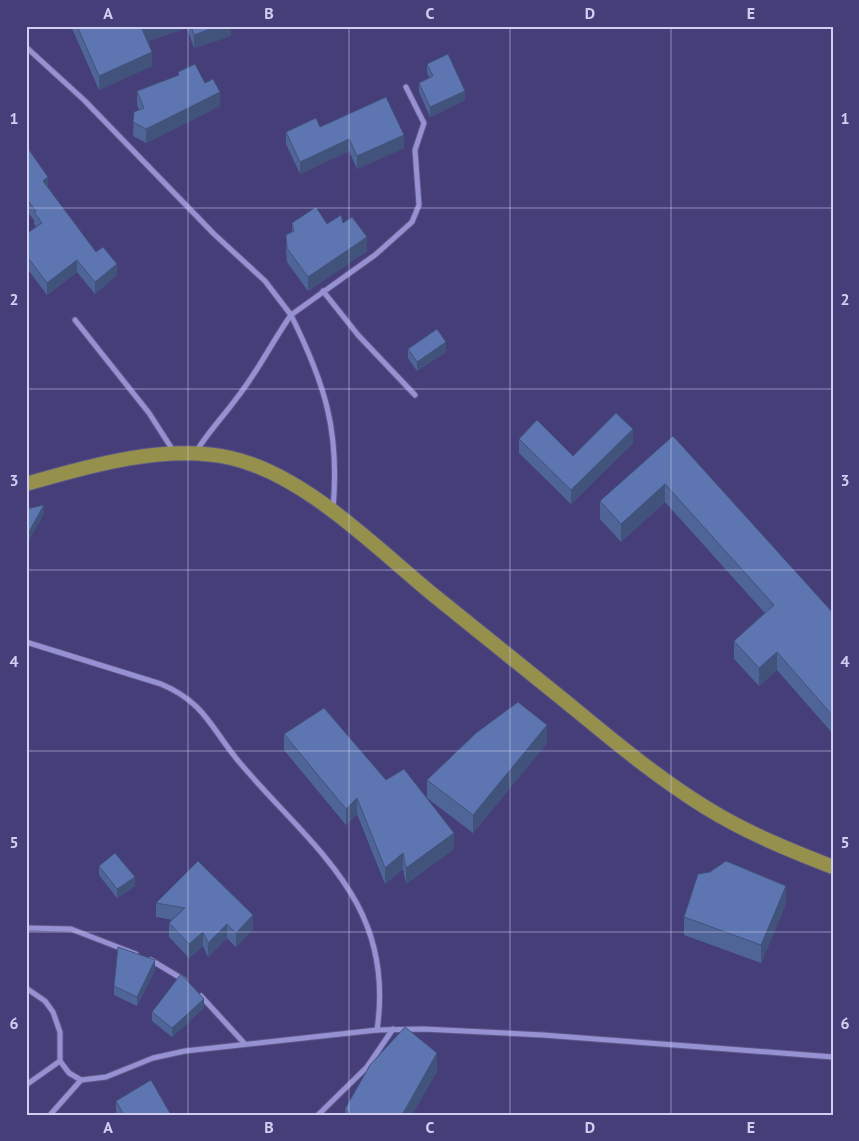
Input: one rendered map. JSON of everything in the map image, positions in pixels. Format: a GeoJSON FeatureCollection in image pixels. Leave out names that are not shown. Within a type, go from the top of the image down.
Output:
{"type":"FeatureCollection","features":[{"type":"Feature","properties":{"kind":"highway"},"geometry":{"type":"LineString","coordinates":[[26,484],[113,463],[196,452],[230,458],[262,468],[308,494],[332,512],[658,775],[704,807],[750,832],[833,868]]}},
{"type":"Feature","properties":{"kind":"street"},"geometry":{"type":"LineString","coordinates":[[26,47],[104,120],[214,234],[265,282],[291,315],[308,349],[330,409],[335,455],[332,512]]}},
{"type":"Feature","properties":{"kind":"street"},"geometry":{"type":"LineString","coordinates":[[196,452],[209,431],[236,400],[255,373],[291,315],[375,255],[412,222],[419,205],[415,150],[424,123],[406,87]]}},
{"type":"Feature","properties":{"kind":"street"},"geometry":{"type":"LineString","coordinates":[[323,291],[358,335],[414,395]]}},
{"type":"Feature","properties":{"kind":"street"},"geometry":{"type":"LineString","coordinates":[[75,320],[158,425],[176,454]]}},
{"type":"Feature","properties":{"kind":"street"},"geometry":{"type":"LineString","coordinates":[[26,642],[161,684],[177,691],[200,708],[239,762],[320,849],[352,894],[371,938],[378,970],[380,1009],[377,1030]]}},
{"type":"Feature","properties":{"kind":"street"},"geometry":{"type":"LineString","coordinates":[[26,928],[71,929],[93,936],[154,961],[192,987]]}},
{"type":"Feature","properties":{"kind":"street"},"geometry":{"type":"LineString","coordinates":[[26,988],[45,1001],[53,1012],[60,1032],[60,1061],[69,1073],[81,1080],[106,1077],[164,1055],[244,1043],[393,1029],[460,1030],[543,1035],[833,1057]]}},
{"type":"Feature","properties":{"kind":"street"},"geometry":{"type":"LineString","coordinates":[[199,994],[244,1043]]}},
{"type":"Feature","properties":{"kind":"street"},"geometry":{"type":"LineString","coordinates":[[318,1115],[367,1067],[393,1029]]}},
{"type":"Feature","properties":{"kind":"street"},"geometry":{"type":"LineString","coordinates":[[26,1085],[60,1061]]}},
{"type":"Feature","properties":{"kind":"street"},"geometry":{"type":"LineString","coordinates":[[50,1115],[81,1080]]}},
{"type":"Feature","properties":{"kind":"building"},"geometry":{"type":"Polygon","coordinates":[[[77,26],[151,26],[142,29],[152,52],[99,76],[77,26]]]}},
{"type":"Feature","properties":{"kind":"building"},"geometry":{"type":"Polygon","coordinates":[[[191,26],[218,26],[194,35],[191,26]]]}},
{"type":"Feature","properties":{"kind":"building"},"geometry":{"type":"Polygon","coordinates":[[[448,54],[465,91],[430,107],[419,83],[433,76],[427,64],[448,54]]]}},
{"type":"Feature","properties":{"kind":"building"},"geometry":{"type":"Polygon","coordinates":[[[195,64],[205,83],[213,79],[220,92],[146,129],[133,122],[134,112],[144,108],[137,91],[179,75],[178,72],[195,64]]]}},
{"type":"Feature","properties":{"kind":"building"},"geometry":{"type":"Polygon","coordinates":[[[386,97],[404,135],[357,156],[349,139],[300,162],[286,132],[316,118],[320,127],[386,97]]]}},
{"type":"Feature","properties":{"kind":"building"},"geometry":{"type":"Polygon","coordinates":[[[29,150],[48,177],[43,181],[96,252],[103,247],[117,264],[95,282],[77,260],[47,283],[26,255],[26,234],[42,223],[26,198],[26,152],[29,150]]]}},
{"type":"Feature","properties":{"kind":"building"},"geometry":{"type":"Polygon","coordinates":[[[316,207],[327,224],[341,215],[343,223],[352,217],[367,237],[308,277],[287,248],[286,235],[294,231],[292,223],[316,207]]]}},
{"type":"Feature","properties":{"kind":"building"},"geometry":{"type":"Polygon","coordinates":[[[437,329],[446,342],[417,362],[408,349],[437,329]]]}},
{"type":"Feature","properties":{"kind":"building"},"geometry":{"type":"Polygon","coordinates":[[[616,413],[633,429],[571,490],[519,439],[537,420],[573,456],[616,413]]]}},
{"type":"Feature","properties":{"kind":"building"},"geometry":{"type":"Polygon","coordinates":[[[673,436],[833,613],[833,716],[777,652],[759,668],[734,641],[774,605],[665,484],[621,524],[600,501],[673,436]]]}},
{"type":"Feature","properties":{"kind":"building"},"geometry":{"type":"Polygon","coordinates":[[[44,505],[26,537],[26,509],[44,505]]]}},
{"type":"Feature","properties":{"kind":"building"},"geometry":{"type":"Polygon","coordinates":[[[518,702],[547,725],[473,815],[427,780],[476,733],[518,702]]]}},
{"type":"Feature","properties":{"kind":"building"},"geometry":{"type":"Polygon","coordinates":[[[324,708],[386,780],[404,769],[454,833],[406,868],[403,853],[385,868],[357,798],[346,809],[284,734],[324,708]]]}},
{"type":"Feature","properties":{"kind":"building"},"geometry":{"type":"Polygon","coordinates":[[[115,853],[135,877],[117,889],[99,866],[115,853]]]}},
{"type":"Feature","properties":{"kind":"building"},"geometry":{"type":"Polygon","coordinates":[[[198,861],[253,915],[236,933],[227,924],[208,943],[203,932],[189,944],[169,923],[185,908],[156,903],[198,861]]]}},
{"type":"Feature","properties":{"kind":"building"},"geometry":{"type":"Polygon","coordinates":[[[726,861],[786,886],[761,945],[684,917],[698,874],[710,872],[726,861]]]}},
{"type":"Feature","properties":{"kind":"building"},"geometry":{"type":"Polygon","coordinates":[[[118,947],[155,960],[137,997],[114,986],[118,947]]]}},
{"type":"Feature","properties":{"kind":"building"},"geometry":{"type":"Polygon","coordinates":[[[181,974],[204,999],[172,1028],[152,1012],[181,974]]]}},
{"type":"Feature","properties":{"kind":"building"},"geometry":{"type":"Polygon","coordinates":[[[405,1027],[437,1053],[402,1115],[350,1115],[345,1109],[370,1065],[405,1027]]]}},
{"type":"Feature","properties":{"kind":"building"},"geometry":{"type":"Polygon","coordinates":[[[151,1080],[171,1115],[124,1115],[116,1101],[151,1080]]]}}]}
